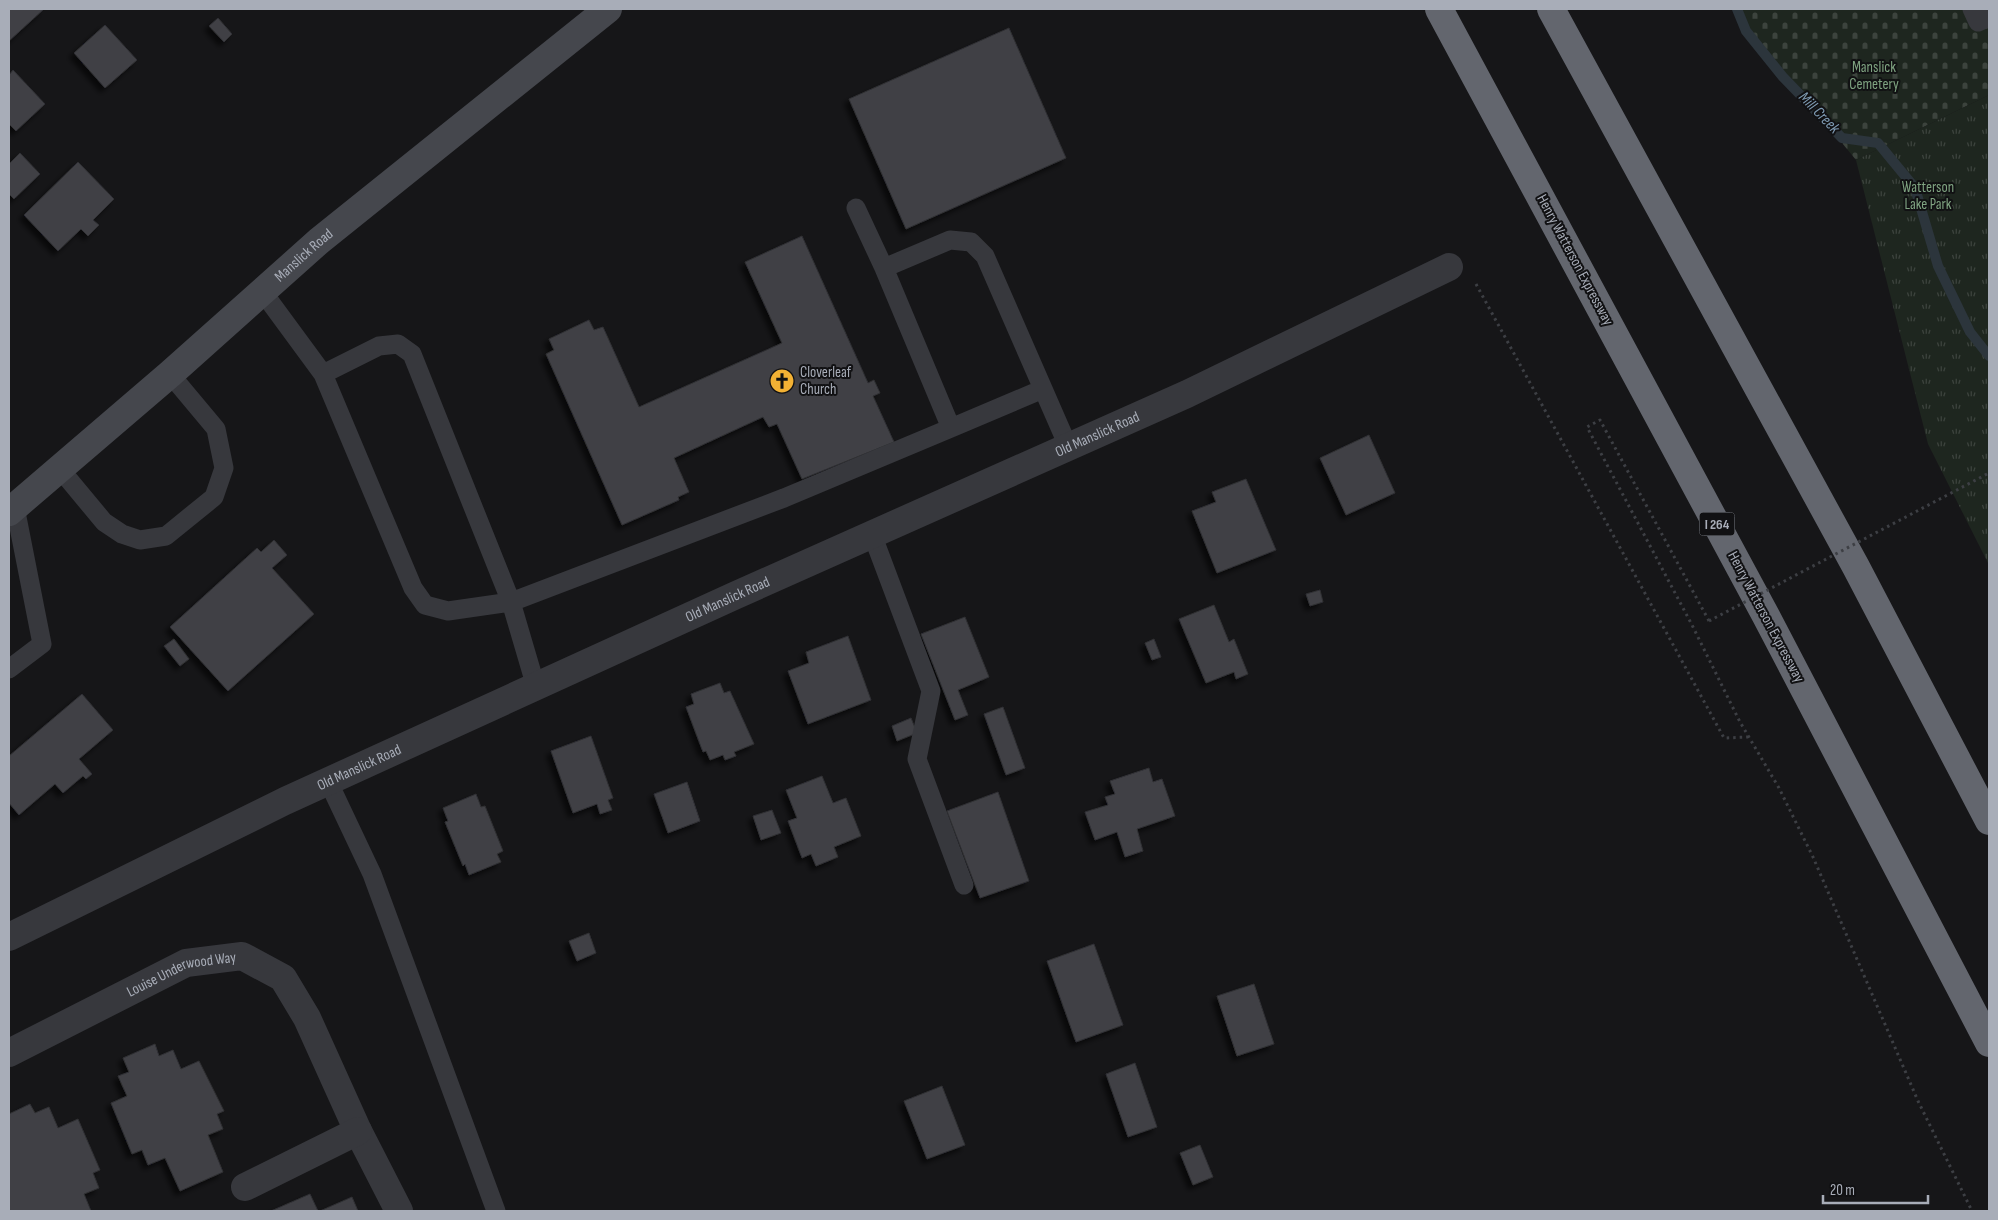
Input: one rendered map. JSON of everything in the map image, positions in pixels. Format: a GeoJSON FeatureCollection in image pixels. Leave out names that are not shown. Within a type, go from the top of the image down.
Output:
{"type":"FeatureCollection","features":[{"type":"Feature","properties":{"kind":"highway","name":"Henry Watterson Expressway"},"geometry":{"type":"LineString","coordinates":[[1439,9],[1756,599],[1989,1043]]}},
{"type":"Feature","properties":{"kind":"highway"},"geometry":{"type":"LineString","coordinates":[[1551,9],[1856,567],[1989,821]]}},
{"type":"Feature","properties":{"kind":"main road","name":"Manslick Road"},"geometry":{"type":"LineString","coordinates":[[12,510],[170,374],[329,232],[608,9]]}},
{"type":"Feature","properties":{"kind":"street","name":"Old Manslick Road"},"geometry":{"type":"LineString","coordinates":[[11,930],[328,781],[872,534],[1187,394],[1449,267]]}},
{"type":"Feature","properties":{"kind":"street","name":"Louise Underwood Way"},"geometry":{"type":"LineString","coordinates":[[9,1054],[186,963],[242,956],[283,978],[308,1018],[358,1131],[399,1211]]}},
{"type":"Feature","properties":{"kind":"street"},"geometry":{"type":"LineString","coordinates":[[245,1187],[358,1131]]}},
{"type":"Feature","properties":{"kind":"lane"},"geometry":{"type":"LineString","coordinates":[[1972,9],[1978,22],[1989,17]]}},
{"type":"Feature","properties":{"kind":"lane"},"geometry":{"type":"LineString","coordinates":[[856,208],[884,268],[951,428]]}},
{"type":"Feature","properties":{"kind":"lane"},"geometry":{"type":"LineString","coordinates":[[884,268],[950,240],[971,242],[985,256],[1068,446]]}},
{"type":"Feature","properties":{"kind":"lane"},"geometry":{"type":"LineString","coordinates":[[262,291],[323,374],[412,588],[424,605],[448,612],[511,602],[784,498],[1043,389]]}},
{"type":"Feature","properties":{"kind":"lane"},"geometry":{"type":"LineString","coordinates":[[323,374],[379,346],[398,344],[412,354],[511,602],[536,687]]}},
{"type":"Feature","properties":{"kind":"lane"},"geometry":{"type":"LineString","coordinates":[[60,469],[104,522],[122,534],[140,540],[166,536],[214,497],[224,468],[216,430],[170,374]]}},
{"type":"Feature","properties":{"kind":"lane"},"geometry":{"type":"LineString","coordinates":[[9,670],[42,644],[12,510]]}},
{"type":"Feature","properties":{"kind":"lane"},"geometry":{"type":"LineString","coordinates":[[872,534],[931,691],[917,759],[964,884]]}},
{"type":"Feature","properties":{"kind":"lane"},"geometry":{"type":"LineString","coordinates":[[328,781],[372,874],[496,1211]]}},
{"type":"Feature","properties":{"kind":"path"},"geometry":{"type":"LineString","coordinates":[[1449,267],[1454,265],[1458,273],[1468,270],[1724,738],[1749,737]]}},
{"type":"Feature","properties":{"kind":"path"},"geometry":{"type":"LineString","coordinates":[[1972,1211],[1918,1101],[1813,856],[1779,788],[1749,737],[1587,427],[1600,420],[1709,621],[1989,473]]}},
{"type":"Feature","properties":{"kind":"green space","name":"Manslick Cemetery"},"geometry":{"type":"Polygon","coordinates":[[[1732,9],[1989,9],[1989,95],[1856,160],[1732,9]]]}},
{"type":"Feature","properties":{"kind":"green space","name":"Watterson Lake Park"},"geometry":{"type":"Polygon","coordinates":[[[1989,95],[1989,565],[1928,444],[1856,160],[1989,95]]]}},
{"type":"Feature","properties":{"kind":"building"},"geometry":{"type":"Polygon","coordinates":[[[9,9],[44,9],[9,41],[9,9]]]}},
{"type":"Feature","properties":{"kind":"building"},"geometry":{"type":"Polygon","coordinates":[[[218,18],[232,34],[224,42],[209,26],[218,18]]]}},
{"type":"Feature","properties":{"kind":"building"},"geometry":{"type":"Polygon","coordinates":[[[105,25],[137,60],[105,88],[74,53],[105,25]]]}},
{"type":"Feature","properties":{"kind":"building"},"geometry":{"type":"Polygon","coordinates":[[[1009,28],[1066,158],[906,229],[849,99],[1009,28]]]}},
{"type":"Feature","properties":{"kind":"building"},"geometry":{"type":"Polygon","coordinates":[[[13,70],[45,104],[16,131],[9,124],[9,75],[13,70]]]}},
{"type":"Feature","properties":{"kind":"building"},"geometry":{"type":"Polygon","coordinates":[[[20,153],[40,174],[14,199],[9,194],[9,164],[20,153]]]}},
{"type":"Feature","properties":{"kind":"building"},"geometry":{"type":"Polygon","coordinates":[[[78,162],[114,199],[93,220],[99,225],[88,236],[81,229],[58,251],[24,215],[78,162]]]}},
{"type":"Feature","properties":{"kind":"building","name":"Cloverleaf Church"},"geometry":{"type":"Polygon","coordinates":[[[802,236],[868,383],[874,380],[880,393],[873,396],[894,442],[802,479],[777,424],[769,427],[763,417],[674,458],[689,492],[678,497],[679,500],[622,525],[546,354],[554,350],[549,339],[589,320],[594,330],[603,327],[639,407],[782,343],[745,262],[802,236]]]}},
{"type":"Feature","properties":{"kind":"building"},"geometry":{"type":"Polygon","coordinates":[[[1369,435],[1395,493],[1346,515],[1320,458],[1369,435]]]}},
{"type":"Feature","properties":{"kind":"building"},"geometry":{"type":"Polygon","coordinates":[[[1246,479],[1276,550],[1217,573],[1192,511],[1216,502],[1212,492],[1246,479]]]}},
{"type":"Feature","properties":{"kind":"building"},"geometry":{"type":"Polygon","coordinates":[[[274,540],[287,555],[272,568],[314,614],[228,691],[170,627],[257,548],[261,552],[274,540]]]}},
{"type":"Feature","properties":{"kind":"building"},"geometry":{"type":"Polygon","coordinates":[[[1320,590],[1323,602],[1310,606],[1306,594],[1320,590]]]}},
{"type":"Feature","properties":{"kind":"building"},"geometry":{"type":"Polygon","coordinates":[[[1214,605],[1229,642],[1234,639],[1248,674],[1236,679],[1234,672],[1206,683],[1179,619],[1214,605]]]}},
{"type":"Feature","properties":{"kind":"building"},"geometry":{"type":"Polygon","coordinates":[[[965,617],[989,677],[958,690],[968,715],[955,720],[921,634],[965,617]]]}},
{"type":"Feature","properties":{"kind":"building"},"geometry":{"type":"Polygon","coordinates":[[[848,636],[871,700],[808,724],[788,671],[809,663],[806,652],[848,636]]]}},
{"type":"Feature","properties":{"kind":"building"},"geometry":{"type":"Polygon","coordinates":[[[174,639],[189,659],[180,666],[164,646],[174,639]]]}},
{"type":"Feature","properties":{"kind":"building"},"geometry":{"type":"Polygon","coordinates":[[[1154,639],[1161,657],[1152,660],[1145,643],[1154,639]]]}},
{"type":"Feature","properties":{"kind":"building"},"geometry":{"type":"Polygon","coordinates":[[[720,683],[724,693],[730,691],[754,744],[734,752],[736,756],[725,760],[723,755],[710,760],[706,751],[703,752],[686,707],[694,704],[691,694],[720,683]]]}},
{"type":"Feature","properties":{"kind":"building"},"geometry":{"type":"Polygon","coordinates":[[[82,694],[113,730],[79,759],[92,774],[86,779],[83,776],[63,793],[55,784],[19,815],[9,803],[9,756],[82,694]]]}},
{"type":"Feature","properties":{"kind":"building"},"geometry":{"type":"Polygon","coordinates":[[[1003,707],[1025,768],[1006,775],[984,714],[1003,707]]]}},
{"type":"Feature","properties":{"kind":"building"},"geometry":{"type":"Polygon","coordinates":[[[911,718],[917,733],[897,741],[892,726],[911,718]]]}},
{"type":"Feature","properties":{"kind":"building"},"geometry":{"type":"Polygon","coordinates":[[[591,736],[613,798],[608,800],[612,810],[600,814],[597,804],[573,813],[551,751],[591,736]]]}},
{"type":"Feature","properties":{"kind":"building"},"geometry":{"type":"Polygon","coordinates":[[[1149,768],[1153,782],[1162,779],[1175,816],[1137,829],[1143,851],[1125,857],[1117,832],[1095,840],[1085,812],[1108,805],[1105,797],[1115,794],[1110,781],[1149,768]]]}},
{"type":"Feature","properties":{"kind":"building"},"geometry":{"type":"Polygon","coordinates":[[[822,776],[833,803],[846,798],[861,836],[834,847],[838,857],[816,866],[811,854],[802,858],[788,821],[797,818],[786,790],[822,776]]]}},
{"type":"Feature","properties":{"kind":"building"},"geometry":{"type":"Polygon","coordinates":[[[687,782],[700,821],[668,833],[654,794],[687,782]]]}},
{"type":"Feature","properties":{"kind":"building"},"geometry":{"type":"Polygon","coordinates":[[[998,792],[1029,881],[980,898],[947,811],[998,792]]]}},
{"type":"Feature","properties":{"kind":"building"},"geometry":{"type":"Polygon","coordinates":[[[476,794],[481,807],[485,806],[503,851],[497,854],[501,862],[469,875],[465,864],[463,866],[445,822],[448,821],[443,808],[476,794]]]}},
{"type":"Feature","properties":{"kind":"building"},"geometry":{"type":"Polygon","coordinates":[[[772,810],[781,833],[761,840],[753,816],[772,810]]]}},
{"type":"Feature","properties":{"kind":"building"},"geometry":{"type":"Polygon","coordinates":[[[589,933],[596,953],[577,961],[569,941],[589,933]]]}},
{"type":"Feature","properties":{"kind":"building"},"geometry":{"type":"Polygon","coordinates":[[[1094,944],[1123,1025],[1076,1042],[1047,961],[1094,944]]]}},
{"type":"Feature","properties":{"kind":"building"},"geometry":{"type":"Polygon","coordinates":[[[1254,984],[1274,1044],[1237,1056],[1217,996],[1254,984]]]}},
{"type":"Feature","properties":{"kind":"building"},"geometry":{"type":"Polygon","coordinates":[[[155,1044],[159,1056],[173,1050],[181,1069],[199,1061],[224,1111],[217,1114],[223,1129],[208,1135],[223,1172],[180,1191],[165,1158],[148,1165],[142,1150],[132,1154],[111,1103],[127,1096],[118,1076],[129,1072],[123,1058],[155,1044]]]}},
{"type":"Feature","properties":{"kind":"building"},"geometry":{"type":"Polygon","coordinates":[[[1135,1063],[1157,1127],[1128,1137],[1106,1074],[1135,1063]]]}},
{"type":"Feature","properties":{"kind":"building"},"geometry":{"type":"Polygon","coordinates":[[[942,1086],[965,1145],[927,1159],[904,1101],[942,1086]]]}},
{"type":"Feature","properties":{"kind":"building"},"geometry":{"type":"Polygon","coordinates":[[[30,1104],[35,1113],[49,1107],[58,1128],[78,1119],[100,1170],[93,1173],[99,1188],[84,1194],[91,1211],[9,1211],[9,1114],[30,1104]]]}},
{"type":"Feature","properties":{"kind":"building"},"geometry":{"type":"Polygon","coordinates":[[[1200,1145],[1213,1177],[1193,1185],[1180,1153],[1200,1145]]]}},
{"type":"Feature","properties":{"kind":"building"},"geometry":{"type":"Polygon","coordinates":[[[310,1194],[318,1211],[271,1211],[310,1194]]]}},
{"type":"Feature","properties":{"kind":"building"},"geometry":{"type":"Polygon","coordinates":[[[352,1197],[358,1211],[320,1211],[352,1197]]]}},
{"type":"Feature","properties":{"kind":"waterway","name":"Mill Creek"},"geometry":{"type":"LineString","coordinates":[[1737,9],[1746,31],[1783,77],[1842,138],[1878,143],[1915,188],[1938,266],[1970,332],[1989,356]]}},
{"type":"Feature","properties":{"kind":"place","name":"Cloverleaf Church"},"geometry":{"type":"Point","coordinates":[782,381]}}]}
